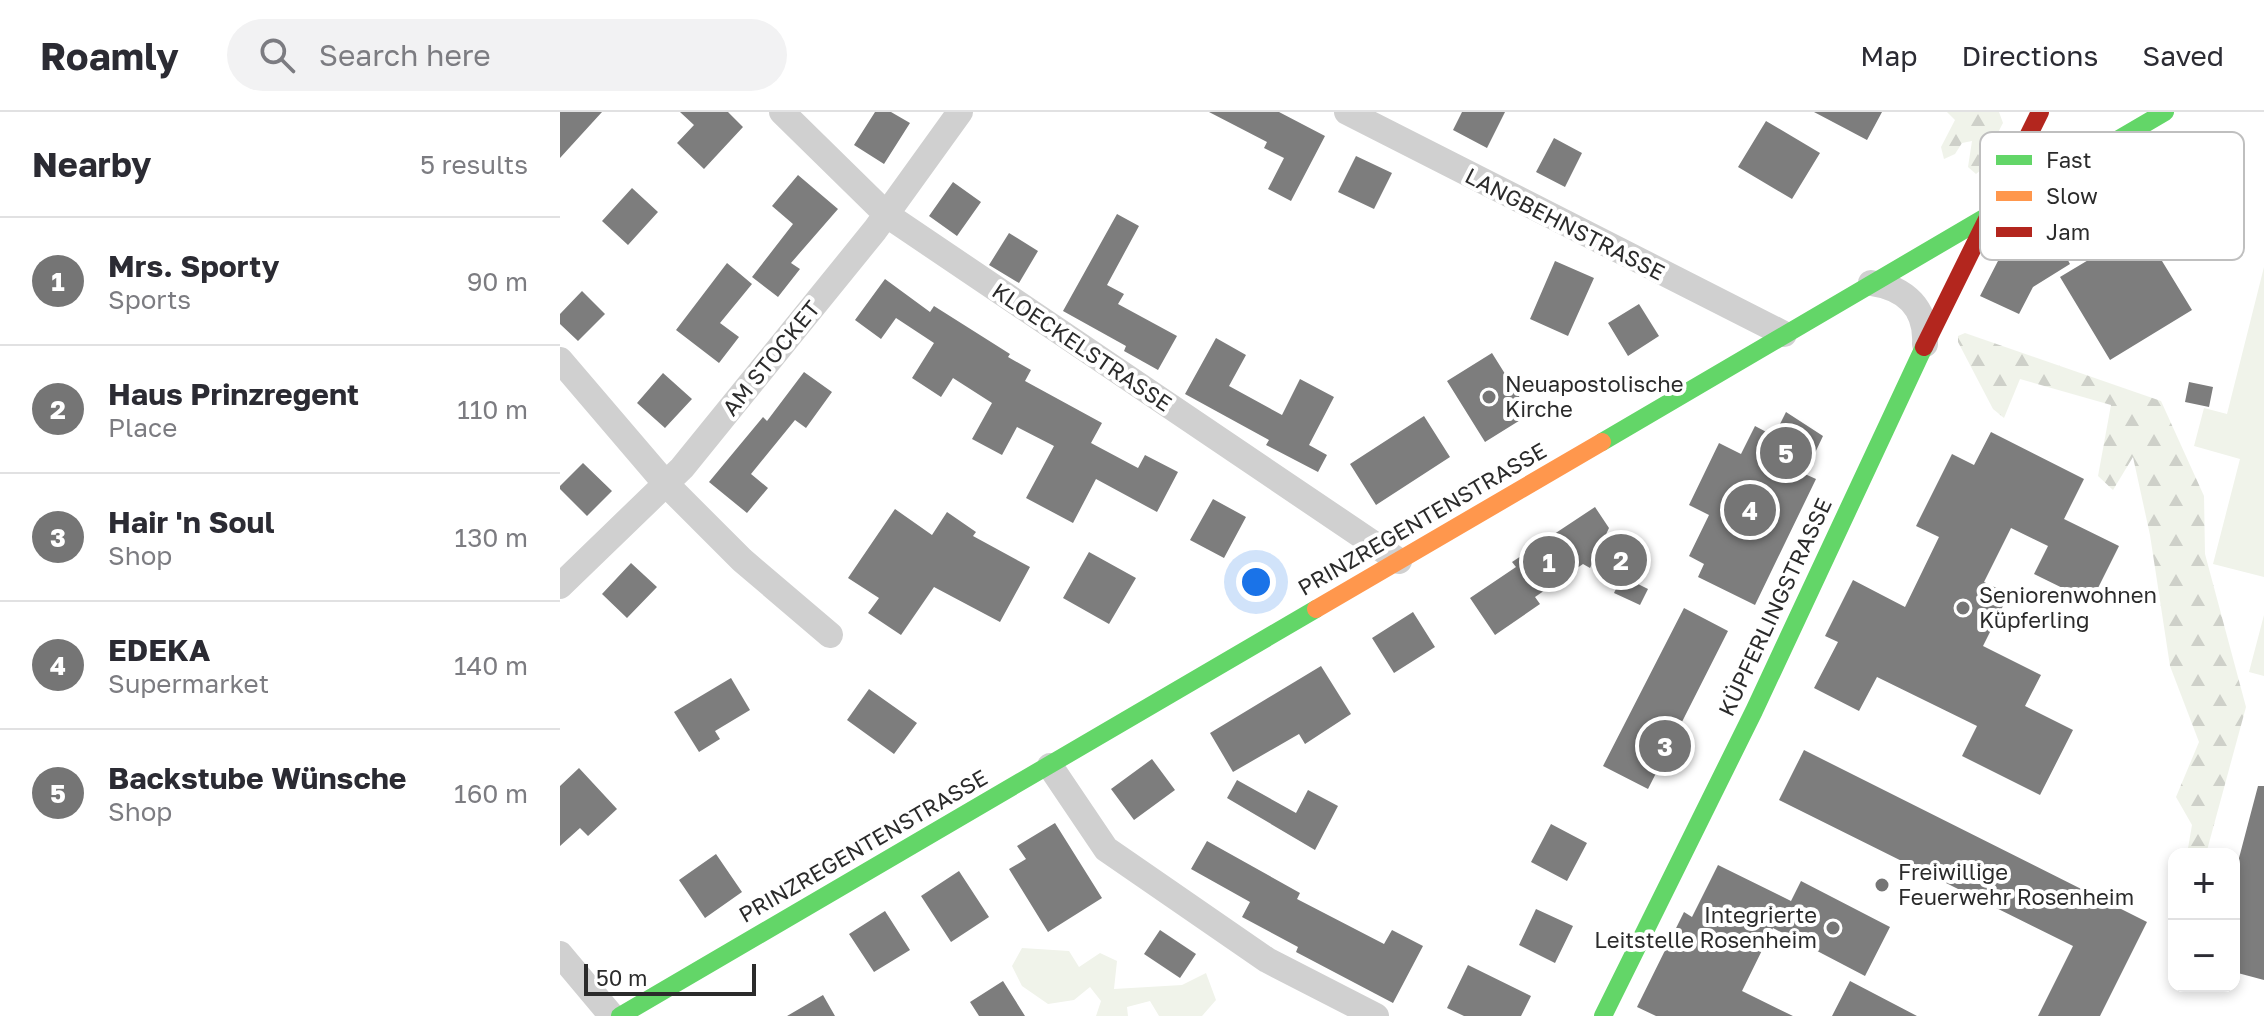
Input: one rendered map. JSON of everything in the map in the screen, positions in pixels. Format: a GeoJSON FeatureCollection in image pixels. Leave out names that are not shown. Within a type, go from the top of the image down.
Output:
{"type":"FeatureCollection","features":[{"type":"Feature","properties":{"kind":"main road","name":"KÜPFERLINGSTRASSE"},"geometry":{"type":"LineString","coordinates":[[2030,132],[2040,112]]}},
{"type":"Feature","properties":{"kind":"main road","name":"PRINZREGENTENSTRASSE"},"geometry":{"type":"LineString","coordinates":[[2131,132],[2165,112]]}},
{"type":"Feature","properties":{"kind":"main road","name":"PRINZREGENTENSTRASSE"},"geometry":{"type":"LineString","coordinates":[[620,1016],[1980,220]]}},
{"type":"Feature","properties":{"kind":"main road","name":"KÜPFERLINGSTRASSE"},"geometry":{"type":"LineString","coordinates":[[1603,1016],[1754,711],[1980,230]]}},
{"type":"Feature","properties":{"kind":"street","name":"KLOECKELSTRASSE"},"geometry":{"type":"LineString","coordinates":[[782,112],[887,215],[1399,561]]}},
{"type":"Feature","properties":{"kind":"street","name":"AM STOCKET"},"geometry":{"type":"LineString","coordinates":[[560,586],[682,468],[887,215],[960,112]]}},
{"type":"Feature","properties":{"kind":"street","name":"LANGBEHNSTRASSE"},"geometry":{"type":"LineString","coordinates":[[1347,112],[1784,334]]}},
{"type":"Feature","properties":{"kind":"street"},"geometry":{"type":"LineString","coordinates":[[1871,283],[1901,292],[1918,309],[1925,334],[1924,346]]}},
{"type":"Feature","properties":{"kind":"street"},"geometry":{"type":"LineString","coordinates":[[560,360],[666,484],[742,560],[830,635]]}},
{"type":"Feature","properties":{"kind":"street"},"geometry":{"type":"LineString","coordinates":[[1050,766],[1106,849],[1267,960],[1376,1016]]}},
{"type":"Feature","properties":{"kind":"street"},"geometry":{"type":"LineString","coordinates":[[560,954],[612,1016]]}},
{"type":"Feature","properties":{"kind":"green space"},"geometry":{"type":"Polygon","coordinates":[[[1947,112],[1999,112],[2003,123],[1999,132],[1980,132],[1980,170],[1976,174],[1968,167],[1972,141],[1962,143],[1955,154],[1944,159],[1941,147],[1955,120],[1947,112]]]}},
{"type":"Feature","properties":{"kind":"green space"},"geometry":{"type":"Polygon","coordinates":[[[2264,267],[2264,577],[2213,564],[2240,459],[2194,446],[2204,408],[2227,414],[2264,267]]]}},
{"type":"Feature","properties":{"kind":"green space"},"geometry":{"type":"Polygon","coordinates":[[[1965,333],[2161,401],[2204,496],[2205,554],[2246,707],[2208,848],[2188,848],[2192,825],[2176,797],[2199,742],[2170,666],[2150,535],[2133,457],[2113,490],[2098,476],[2111,405],[2020,379],[2004,418],[1993,409],[1958,342],[1958,336],[1965,333]]]}},
{"type":"Feature","properties":{"kind":"green space"},"geometry":{"type":"Polygon","coordinates":[[[2264,615],[2264,676],[2249,672],[2264,615]]]}},
{"type":"Feature","properties":{"kind":"green space"},"geometry":{"type":"Polygon","coordinates":[[[1022,948],[1069,951],[1079,967],[1100,953],[1117,961],[1114,989],[1182,985],[1206,973],[1216,1000],[1202,1016],[1159,1016],[1150,1001],[1127,1007],[1128,1016],[1096,1016],[1101,1001],[1090,987],[1074,1000],[1048,1004],[1022,986],[1012,966],[1022,948]]]}},
{"type":"Feature","properties":{"kind":"building"},"geometry":{"type":"Polygon","coordinates":[[[560,112],[602,112],[560,158],[560,112]]]}},
{"type":"Feature","properties":{"kind":"building"},"geometry":{"type":"Polygon","coordinates":[[[680,112],[728,112],[743,127],[704,169],[677,143],[694,125],[680,112]]]}},
{"type":"Feature","properties":{"kind":"building"},"geometry":{"type":"Polygon","coordinates":[[[875,112],[891,112],[910,123],[884,164],[854,145],[875,112]]]}},
{"type":"Feature","properties":{"kind":"building"},"geometry":{"type":"Polygon","coordinates":[[[1209,112],[1279,112],[1325,136],[1291,201],[1268,189],[1284,158],[1264,148],[1267,142],[1209,112]]]}},
{"type":"Feature","properties":{"kind":"building"},"geometry":{"type":"Polygon","coordinates":[[[1462,112],[1505,112],[1487,148],[1453,130],[1462,112]]]}},
{"type":"Feature","properties":{"kind":"building"},"geometry":{"type":"Polygon","coordinates":[[[1814,112],[1882,112],[1867,140],[1814,112]]]}},
{"type":"Feature","properties":{"kind":"building"},"geometry":{"type":"Polygon","coordinates":[[[1766,121],[1820,153],[1792,199],[1738,167],[1766,121]]]}},
{"type":"Feature","properties":{"kind":"building"},"geometry":{"type":"Polygon","coordinates":[[[1554,138],[1582,153],[1565,187],[1536,172],[1554,138]]]}},
{"type":"Feature","properties":{"kind":"building"},"geometry":{"type":"Polygon","coordinates":[[[1356,156],[1392,173],[1374,209],[1338,192],[1356,156]]]}},
{"type":"Feature","properties":{"kind":"building"},"geometry":{"type":"Polygon","coordinates":[[[798,175],[838,209],[791,263],[800,269],[778,297],[752,277],[793,224],[772,206],[798,175]]]}},
{"type":"Feature","properties":{"kind":"building"},"geometry":{"type":"Polygon","coordinates":[[[953,182],[981,202],[957,236],[929,216],[953,182]]]}},
{"type":"Feature","properties":{"kind":"building"},"geometry":{"type":"Polygon","coordinates":[[[632,188],[658,212],[628,245],[602,221],[632,188]]]}},
{"type":"Feature","properties":{"kind":"building"},"geometry":{"type":"Polygon","coordinates":[[[1117,214],[1139,226],[1107,285],[1124,294],[1118,304],[1177,336],[1158,370],[1124,351],[1126,346],[1063,311],[1117,214]]]}},
{"type":"Feature","properties":{"kind":"building"},"geometry":{"type":"Polygon","coordinates":[[[1009,233],[1038,251],[1019,283],[989,265],[1009,233]]]}},
{"type":"Feature","properties":{"kind":"building"},"geometry":{"type":"Polygon","coordinates":[[[1998,260],[2068,260],[2070,264],[2033,287],[2019,314],[1980,296],[1998,260]]]}},
{"type":"Feature","properties":{"kind":"building"},"geometry":{"type":"Polygon","coordinates":[[[2088,260],[2164,260],[2192,310],[2110,360],[2060,277],[2088,260]]]}},
{"type":"Feature","properties":{"kind":"building"},"geometry":{"type":"Polygon","coordinates":[[[1555,261],[1594,278],[1568,336],[1530,319],[1555,261]]]}},
{"type":"Feature","properties":{"kind":"building"},"geometry":{"type":"Polygon","coordinates":[[[727,263],[752,284],[720,323],[739,337],[719,363],[676,330],[727,263]]]}},
{"type":"Feature","properties":{"kind":"building"},"geometry":{"type":"Polygon","coordinates":[[[885,279],[930,312],[934,306],[1010,354],[1008,357],[1031,370],[1025,381],[1102,423],[1091,443],[1138,468],[1145,455],[1178,472],[1157,512],[1096,479],[1073,523],[1026,498],[1054,446],[1017,427],[1002,455],[972,439],[992,403],[953,378],[941,397],[912,378],[934,343],[896,318],[881,339],[855,320],[885,279]]]}},
{"type":"Feature","properties":{"kind":"building"},"geometry":{"type":"Polygon","coordinates":[[[582,291],[605,314],[578,341],[560,324],[560,314],[582,291]]]}},
{"type":"Feature","properties":{"kind":"building"},"geometry":{"type":"Polygon","coordinates":[[[1639,304],[1659,336],[1628,356],[1608,323],[1639,304]]]}},
{"type":"Feature","properties":{"kind":"building"},"geometry":{"type":"Polygon","coordinates":[[[1216,338],[1246,355],[1229,386],[1282,415],[1300,379],[1334,397],[1309,445],[1327,455],[1318,472],[1266,445],[1269,440],[1185,394],[1216,338]]]}},
{"type":"Feature","properties":{"kind":"building","name":"Neuapostolische Kirche"},"geometry":{"type":"Polygon","coordinates":[[[1492,353],[1530,414],[1485,442],[1447,381],[1492,353]]]}},
{"type":"Feature","properties":{"kind":"building"},"geometry":{"type":"Polygon","coordinates":[[[804,372],[832,392],[806,428],[795,420],[751,474],[768,488],[747,513],[709,482],[763,417],[767,421],[804,372]]]}},
{"type":"Feature","properties":{"kind":"building"},"geometry":{"type":"Polygon","coordinates":[[[663,373],[692,399],[665,428],[637,403],[663,373]]]}},
{"type":"Feature","properties":{"kind":"building"},"geometry":{"type":"Polygon","coordinates":[[[2189,382],[2213,387],[2209,407],[2185,402],[2189,382]]]}},
{"type":"Feature","properties":{"kind":"building"},"geometry":{"type":"Polygon","coordinates":[[[1786,412],[1823,436],[1805,474],[1816,479],[1755,605],[1698,577],[1704,564],[1689,556],[1709,515],[1689,505],[1719,443],[1741,454],[1755,426],[1774,436],[1786,412]]]}},
{"type":"Feature","properties":{"kind":"building"},"geometry":{"type":"Polygon","coordinates":[[[1424,416],[1450,457],[1376,505],[1350,464],[1424,416]]]}},
{"type":"Feature","properties":{"kind":"building","name":"Seniorenwohnen Küpferling"},"geometry":{"type":"Polygon","coordinates":[[[1991,432],[2084,479],[2064,519],[2119,546],[2091,602],[2034,574],[2048,546],[2011,528],[1984,582],[2009,594],[1983,646],[2041,675],[2025,706],[2073,730],[2040,795],[1962,756],[1977,726],[1877,677],[1859,711],[1814,688],[1838,642],[1825,636],[1853,580],[1905,607],[1939,537],[1916,526],[1952,454],[1974,465],[1991,432]]]}},
{"type":"Feature","properties":{"kind":"building"},"geometry":{"type":"Polygon","coordinates":[[[583,463],[612,491],[587,516],[560,489],[583,463]]]}},
{"type":"Feature","properties":{"kind":"building"},"geometry":{"type":"Polygon","coordinates":[[[1213,499],[1246,517],[1224,558],[1190,540],[1213,499]]]}},
{"type":"Feature","properties":{"kind":"building"},"geometry":{"type":"Polygon","coordinates":[[[1595,507],[1609,528],[1590,568],[1583,564],[1535,597],[1540,604],[1495,635],[1470,598],[1516,567],[1512,562],[1595,507]]]}},
{"type":"Feature","properties":{"kind":"building"},"geometry":{"type":"Polygon","coordinates":[[[895,509],[932,535],[947,512],[976,532],[973,536],[1030,567],[1000,622],[934,587],[901,635],[868,613],[879,598],[848,578],[895,509]]]}},
{"type":"Feature","properties":{"kind":"building"},"geometry":{"type":"Polygon","coordinates":[[[1089,552],[1136,578],[1109,624],[1063,598],[1089,552]]]}},
{"type":"Feature","properties":{"kind":"building"},"geometry":{"type":"Polygon","coordinates":[[[631,563],[657,587],[627,618],[602,594],[631,563]]]}},
{"type":"Feature","properties":{"kind":"building"},"geometry":{"type":"Polygon","coordinates":[[[1622,576],[1648,589],[1640,605],[1614,593],[1622,576]]]}},
{"type":"Feature","properties":{"kind":"building"},"geometry":{"type":"Polygon","coordinates":[[[1684,608],[1728,631],[1648,789],[1603,766],[1684,608]]]}},
{"type":"Feature","properties":{"kind":"building"},"geometry":{"type":"Polygon","coordinates":[[[1413,612],[1435,647],[1394,673],[1372,638],[1413,612]]]}},
{"type":"Feature","properties":{"kind":"building"},"geometry":{"type":"Polygon","coordinates":[[[1321,666],[1351,714],[1305,744],[1299,734],[1233,772],[1210,733],[1321,666]]]}},
{"type":"Feature","properties":{"kind":"building"},"geometry":{"type":"Polygon","coordinates":[[[731,678],[750,710],[715,731],[720,739],[699,752],[674,712],[731,678]]]}},
{"type":"Feature","properties":{"kind":"building"},"geometry":{"type":"Polygon","coordinates":[[[869,689],[917,723],[894,754],[847,720],[869,689]]]}},
{"type":"Feature","properties":{"kind":"building"},"geometry":{"type":"Polygon","coordinates":[[[1804,750],[2147,922],[2100,1016],[2038,1016],[2073,946],[1779,800],[1804,750]]]}},
{"type":"Feature","properties":{"kind":"building"},"geometry":{"type":"Polygon","coordinates":[[[1152,759],[1175,790],[1134,820],[1111,789],[1152,759]]]}},
{"type":"Feature","properties":{"kind":"building"},"geometry":{"type":"Polygon","coordinates":[[[579,768],[617,809],[588,836],[580,828],[560,846],[560,786],[579,768]]]}},
{"type":"Feature","properties":{"kind":"building"},"geometry":{"type":"Polygon","coordinates":[[[1237,780],[1296,813],[1308,790],[1338,806],[1315,850],[1227,798],[1237,780]]]}},
{"type":"Feature","properties":{"kind":"building"},"geometry":{"type":"Polygon","coordinates":[[[2258,786],[2264,786],[2264,980],[2240,974],[2240,854],[2258,786]]]}},
{"type":"Feature","properties":{"kind":"building"},"geometry":{"type":"Polygon","coordinates":[[[1055,823],[1102,898],[1048,932],[1009,869],[1026,859],[1017,846],[1055,823]]]}},
{"type":"Feature","properties":{"kind":"building"},"geometry":{"type":"Polygon","coordinates":[[[1551,824],[1587,843],[1567,881],[1531,862],[1551,824]]]}},
{"type":"Feature","properties":{"kind":"building"},"geometry":{"type":"Polygon","coordinates":[[[1207,841],[1300,893],[1297,899],[1384,944],[1392,930],[1423,946],[1393,1003],[1296,952],[1298,947],[1242,917],[1250,902],[1191,869],[1207,841]]]}},
{"type":"Feature","properties":{"kind":"building"},"geometry":{"type":"Polygon","coordinates":[[[716,854],[742,892],[705,918],[679,880],[716,854]]]}},
{"type":"Feature","properties":{"kind":"building"},"geometry":{"type":"Polygon","coordinates":[[[1718,865],[1791,901],[1801,881],[1890,927],[1865,976],[1773,928],[1742,991],[1793,1016],[1656,1016],[1637,1007],[1684,912],[1692,917],[1718,865]]]}},
{"type":"Feature","properties":{"kind":"building"},"geometry":{"type":"Polygon","coordinates":[[[959,871],[989,917],[951,942],[921,896],[959,871]]]}},
{"type":"Feature","properties":{"kind":"building"},"geometry":{"type":"Polygon","coordinates":[[[1536,909],[1573,926],[1555,963],[1519,945],[1536,909]]]}},
{"type":"Feature","properties":{"kind":"building"},"geometry":{"type":"Polygon","coordinates":[[[885,911],[910,950],[874,972],[849,934],[885,911]]]}},
{"type":"Feature","properties":{"kind":"building"},"geometry":{"type":"Polygon","coordinates":[[[1160,930],[1196,954],[1180,978],[1144,954],[1160,930]]]}},
{"type":"Feature","properties":{"kind":"building"},"geometry":{"type":"Polygon","coordinates":[[[1468,965],[1531,996],[1521,1016],[1464,1016],[1447,1008],[1468,965]]]}},
{"type":"Feature","properties":{"kind":"building"},"geometry":{"type":"Polygon","coordinates":[[[1003,981],[1025,1016],[979,1016],[970,1002],[1003,981]]]}},
{"type":"Feature","properties":{"kind":"building"},"geometry":{"type":"Polygon","coordinates":[[[1850,981],[1917,1016],[1832,1016],[1850,981]]]}},
{"type":"Feature","properties":{"kind":"building"},"geometry":{"type":"Polygon","coordinates":[[[823,995],[835,1016],[787,1016],[823,995]]]}},
{"type":"Feature","properties":{"kind":"traffic: fast"},"geometry":{"type":"LineString","coordinates":[[2131,132],[2165,112]]}},
{"type":"Feature","properties":{"kind":"traffic: fast"},"geometry":{"type":"LineString","coordinates":[[1602,442],[1980,220]]}},
{"type":"Feature","properties":{"kind":"traffic: fast"},"geometry":{"type":"LineString","coordinates":[[1603,1016],[1754,711],[1924,347]]}},
{"type":"Feature","properties":{"kind":"traffic: fast"},"geometry":{"type":"LineString","coordinates":[[620,1016],[1316,609]]}},
{"type":"Feature","properties":{"kind":"traffic: slow"},"geometry":{"type":"LineString","coordinates":[[1316,609],[1602,442]]}},
{"type":"Feature","properties":{"kind":"traffic: jam"},"geometry":{"type":"LineString","coordinates":[[2030,132],[2040,112]]}},
{"type":"Feature","properties":{"kind":"traffic: jam"},"geometry":{"type":"LineString","coordinates":[[1924,347],[1980,234]]}},
{"type":"Feature","properties":{"kind":"place","name":"Neuapostolische Kirche"},"geometry":{"type":"Point","coordinates":[1489,397]}},
{"type":"Feature","properties":{"kind":"place","name":"Backstube Wünsche"},"geometry":{"type":"Point","coordinates":[1786,453]}},
{"type":"Feature","properties":{"kind":"place","name":"EDEKA"},"geometry":{"type":"Point","coordinates":[1750,510]}},
{"type":"Feature","properties":{"kind":"place","name":"Haus Prinzregent"},"geometry":{"type":"Point","coordinates":[1621,560]}},
{"type":"Feature","properties":{"kind":"place","name":"Mrs. Sporty"},"geometry":{"type":"Point","coordinates":[1549,562]}},
{"type":"Feature","properties":{"kind":"place","name":"Seniorenwohnen Küpferling"},"geometry":{"type":"Point","coordinates":[1963,608]}},
{"type":"Feature","properties":{"kind":"place","name":"Hair 'n Soul"},"geometry":{"type":"Point","coordinates":[1665,746]}},
{"type":"Feature","properties":{"kind":"place","name":"Freiwillige Feuerwehr Rosenheim"},"geometry":{"type":"Point","coordinates":[1882,885]}},
{"type":"Feature","properties":{"kind":"place","name":"Integrierte Leitstelle Rosenheim"},"geometry":{"type":"Point","coordinates":[1833,928]}}]}
